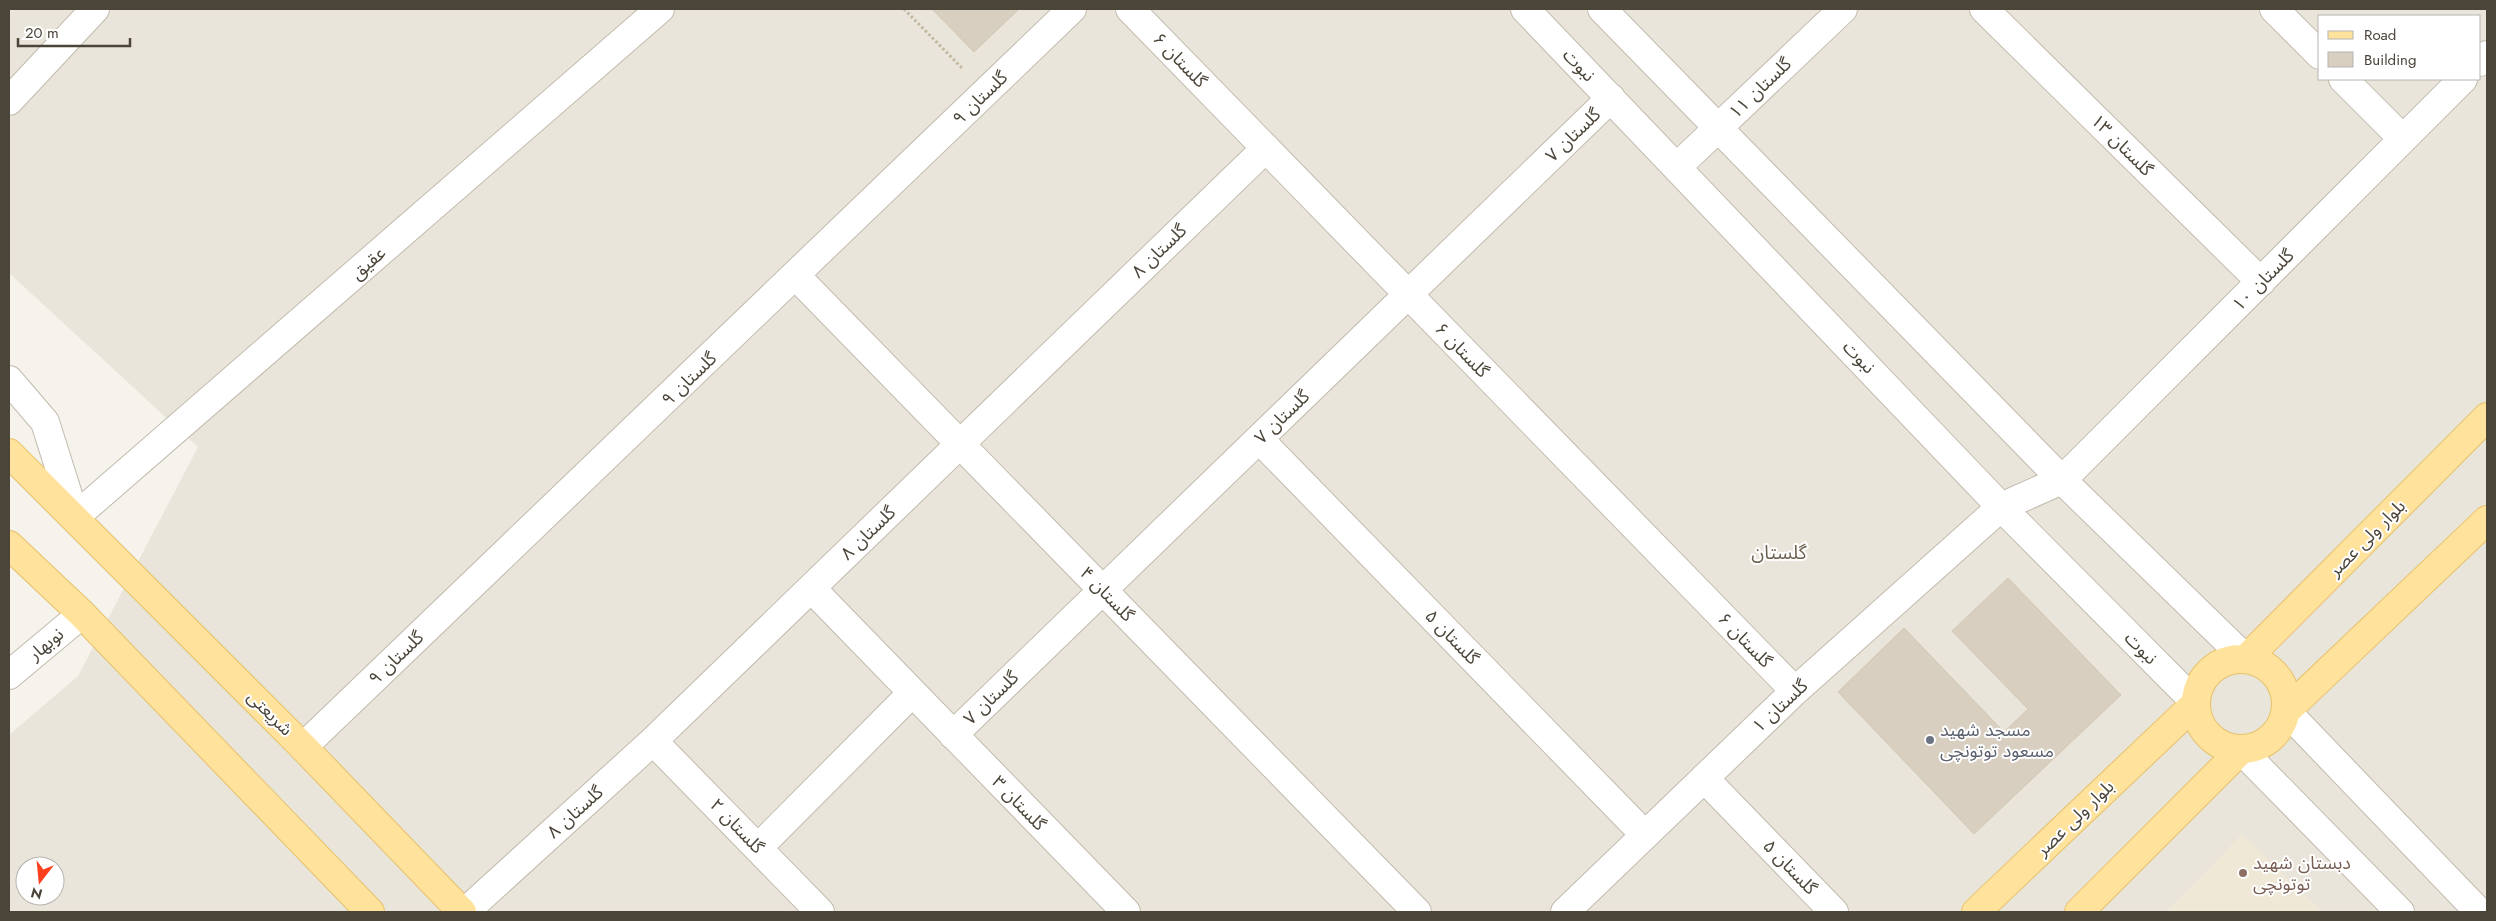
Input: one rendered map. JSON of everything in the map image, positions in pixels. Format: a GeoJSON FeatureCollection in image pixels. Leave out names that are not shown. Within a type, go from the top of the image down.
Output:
{"type":"FeatureCollection","features":[{"type":"Feature","properties":{"kind":"main road","name":"بلوار ولی عصر"},"geometry":{"type":"LineString","coordinates":[[2246,659],[2487,417]]}},
{"type":"Feature","properties":{"kind":"main road","name":"شریعتی"},"geometry":{"type":"LineString","coordinates":[[9,453],[303,747],[463,912]]}},
{"type":"Feature","properties":{"kind":"main road"},"geometry":{"type":"LineString","coordinates":[[2286,711],[2484,529]]}},
{"type":"Feature","properties":{"kind":"main road"},"geometry":{"type":"LineString","coordinates":[[9,545],[82,614],[370,912]]}},
{"type":"Feature","properties":{"kind":"main road"},"geometry":{"type":"LineString","coordinates":[[2246,659],[2260,663],[2277,677],[2286,697],[2286,711],[2282,724],[2266,742],[2242,750],[2227,748],[2214,741],[2204,731],[2198,718],[2196,703],[2198,688],[2211,671],[2231,660],[2246,659]]}},
{"type":"Feature","properties":{"kind":"main road","name":"بلوار ولی عصر"},"geometry":{"type":"LineString","coordinates":[[1976,912],[2196,703]]}},
{"type":"Feature","properties":{"kind":"main road"},"geometry":{"type":"LineString","coordinates":[[2079,912],[2242,750]]}},
{"type":"Feature","properties":{"kind":"street"},"geometry":{"type":"LineString","coordinates":[[9,101],[95,9]]}},
{"type":"Feature","properties":{"kind":"street","name":"عقیق"},"geometry":{"type":"LineString","coordinates":[[75,517],[660,9]]}},
{"type":"Feature","properties":{"kind":"street","name":"گلستان ۹"},"geometry":{"type":"LineString","coordinates":[[303,747],[796,276],[1072,9]]}},
{"type":"Feature","properties":{"kind":"street","name":"گلستان ۶"},"geometry":{"type":"LineString","coordinates":[[1130,9],[1795,691]]}},
{"type":"Feature","properties":{"kind":"street","name":"نبوت"},"geometry":{"type":"LineString","coordinates":[[1525,9],[2001,507],[2196,703]]}},
{"type":"Feature","properties":{"kind":"street"},"geometry":{"type":"LineString","coordinates":[[1602,9],[2062,480],[2246,659]]}},
{"type":"Feature","properties":{"kind":"street","name":"گلستان ۱۱"},"geometry":{"type":"LineString","coordinates":[[1677,167],[1842,9]]}},
{"type":"Feature","properties":{"kind":"street","name":"گلستان ۱۳"},"geometry":{"type":"LineString","coordinates":[[1984,9],[2260,282]]}},
{"type":"Feature","properties":{"kind":"street"},"geometry":{"type":"LineString","coordinates":[[2274,9],[2318,53]]}},
{"type":"Feature","properties":{"kind":"street"},"geometry":{"type":"LineString","coordinates":[[2344,80],[2403,139]]}},
{"type":"Feature","properties":{"kind":"street","name":"گلستان ۱۰"},"geometry":{"type":"LineString","coordinates":[[2062,480],[2462,80]]}},
{"type":"Feature","properties":{"kind":"street","name":"گلستان ۷"},"geometry":{"type":"LineString","coordinates":[[953,735],[1611,98]]}},
{"type":"Feature","properties":{"kind":"street","name":"گلستان ۸"},"geometry":{"type":"LineString","coordinates":[[463,912],[653,741],[1266,148]]}},
{"type":"Feature","properties":{"kind":"street","name":"گلستان ۴"},"geometry":{"type":"LineString","coordinates":[[796,276],[1417,912]]}},
{"type":"Feature","properties":{"kind":"street"},"geometry":{"type":"LineString","coordinates":[[9,380],[44,422],[75,517]]}},
{"type":"Feature","properties":{"kind":"street","name":"گلستان ۵"},"geometry":{"type":"LineString","coordinates":[[1259,439],[1645,835]]}},
{"type":"Feature","properties":{"kind":"street","name":"گلستان ۱"},"geometry":{"type":"LineString","coordinates":[[1564,912],[1795,691],[2001,507],[2062,480]]}},
{"type":"Feature","properties":{"kind":"street","name":"گلستان ۳"},"geometry":{"type":"LineString","coordinates":[[810,588],[1126,912]]}},
{"type":"Feature","properties":{"kind":"street","name":"نوبهار"},"geometry":{"type":"LineString","coordinates":[[9,675],[82,614]]}},
{"type":"Feature","properties":{"kind":"street"},"geometry":{"type":"LineString","coordinates":[[758,848],[912,693]]}},
{"type":"Feature","properties":{"kind":"street"},"geometry":{"type":"LineString","coordinates":[[2286,711],[2479,912]]}},
{"type":"Feature","properties":{"kind":"street","name":"گلستان ۲"},"geometry":{"type":"LineString","coordinates":[[653,741],[820,912]]}},
{"type":"Feature","properties":{"kind":"street"},"geometry":{"type":"LineString","coordinates":[[2242,750],[2393,910]]}},
{"type":"Feature","properties":{"kind":"street","name":"گلستان ۵"},"geometry":{"type":"LineString","coordinates":[[1704,778],[1834,912]]}},
{"type":"Feature","properties":{"kind":"path"},"geometry":{"type":"LineString","coordinates":[[904,9],[987,92]]}},
{"type":"Feature","properties":{"kind":"shaded area"},"geometry":{"type":"Polygon","coordinates":[[[9,9],[2487,9],[2487,912],[9,912],[9,735],[78,676],[198,447],[9,273],[9,9]]]}},
{"type":"Feature","properties":{"kind":"shaded area","name":"دبستان شهید توتونچی"},"geometry":{"type":"Polygon","coordinates":[[[2242,834],[2323,912],[2166,912],[2242,834]]]}},
{"type":"Feature","properties":{"kind":"building"},"geometry":{"type":"Polygon","coordinates":[[[932,9],[1019,9],[974,52],[932,9]]]}},
{"type":"Feature","properties":{"kind":"building"},"geometry":{"type":"Polygon","coordinates":[[[2008,578],[2121,695],[1974,834],[1838,692],[1904,628],[2004,732],[2028,709],[1952,631],[2008,578]]]}},
{"type":"Feature","properties":{"kind":"place","name":"مسجد شهید مسعود توتونچی"},"geometry":{"type":"Point","coordinates":[1930,740]}},
{"type":"Feature","properties":{"kind":"place","name":"دبستان شهید توتونچی"},"geometry":{"type":"Point","coordinates":[2243,873]}},
{"type":"Feature","properties":{"kind":"district","name":"گلستان"},"geometry":{"type":"Point","coordinates":[1779,552]}}]}
